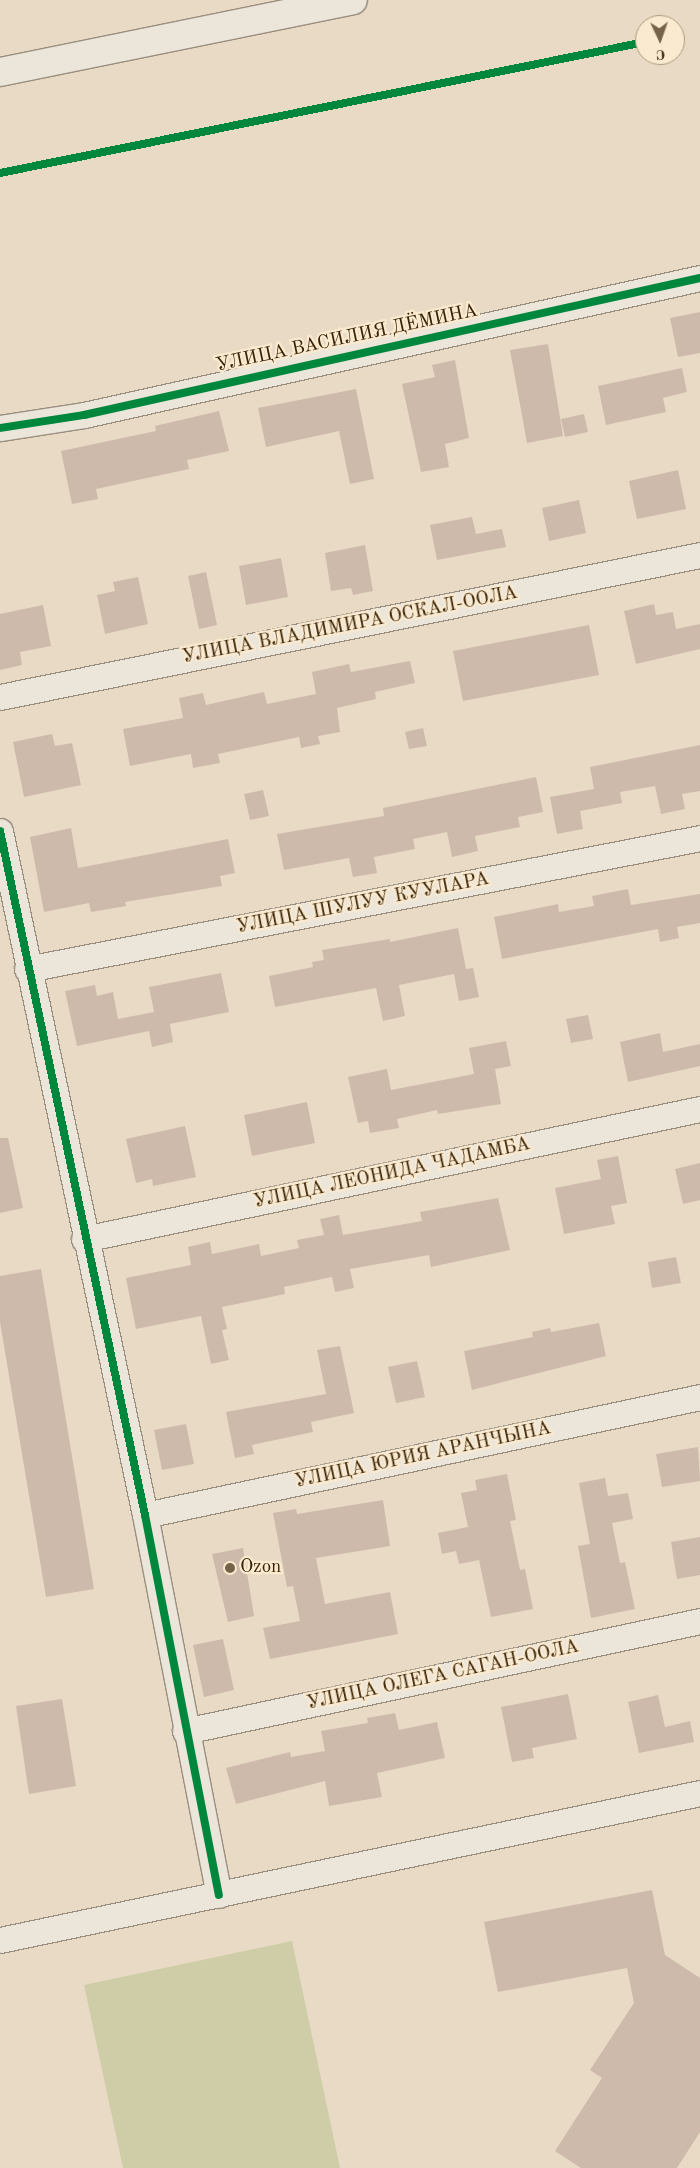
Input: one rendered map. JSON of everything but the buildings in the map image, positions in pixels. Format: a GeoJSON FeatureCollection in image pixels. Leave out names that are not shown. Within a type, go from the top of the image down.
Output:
{"type":"FeatureCollection","features":[{"type":"Feature","properties":{"kind":"main road"},"geometry":{"type":"LineString","coordinates":[[0,72],[353,0]]}},
{"type":"Feature","properties":{"kind":"street","name":"УЛИЦА ВАСИЛИЯ ДЁМИНА"},"geometry":{"type":"LineString","coordinates":[[0,428],[84,415],[700,278]]}},
{"type":"Feature","properties":{"kind":"street","name":"УЛИЦА ВЛАДИМИРА ОСКАЛ-ООЛА"},"geometry":{"type":"LineString","coordinates":[[0,697],[700,555]]}},
{"type":"Feature","properties":{"kind":"street"},"geometry":{"type":"LineString","coordinates":[[0,831],[27,970],[84,1239],[145,1515],[185,1731],[219,1895]]}},
{"type":"Feature","properties":{"kind":"street","name":"УЛИЦА ШУЛУУ КУУЛАРА"},"geometry":{"type":"LineString","coordinates":[[27,970],[700,838]]}},
{"type":"Feature","properties":{"kind":"street","name":"УЛИЦА ЛЕОНИДА ЧАДАМБА"},"geometry":{"type":"LineString","coordinates":[[84,1239],[700,1109]]}},
{"type":"Feature","properties":{"kind":"street","name":"УЛИЦА ЮРИЯ АРАНЧЫНА"},"geometry":{"type":"LineString","coordinates":[[145,1515],[700,1397]]}},
{"type":"Feature","properties":{"kind":"street","name":"УЛИЦА ОЛЕГА САГАН-ООЛА"},"geometry":{"type":"LineString","coordinates":[[185,1731],[700,1622]]}},
{"type":"Feature","properties":{"kind":"street"},"geometry":{"type":"LineString","coordinates":[[0,1940],[700,1793]]}},
{"type":"Feature","properties":{"kind":"shaded area"},"geometry":{"type":"Polygon","coordinates":[[[292,1941],[340,2168],[123,2168],[84,1985],[292,1941]]]}},
{"type":"Feature","properties":{"kind":"cycle path"},"geometry":{"type":"LineString","coordinates":[[0,173],[635,44]]}},
{"type":"Feature","properties":{"kind":"cycle path"},"geometry":{"type":"LineString","coordinates":[[0,428],[84,415],[700,278]]}},
{"type":"Feature","properties":{"kind":"cycle path"},"geometry":{"type":"LineString","coordinates":[[0,831],[145,1515],[219,1895]]}},
{"type":"Feature","properties":{"kind":"place","name":"Ozon"},"geometry":{"type":"Point","coordinates":[230,1568]}}]}
